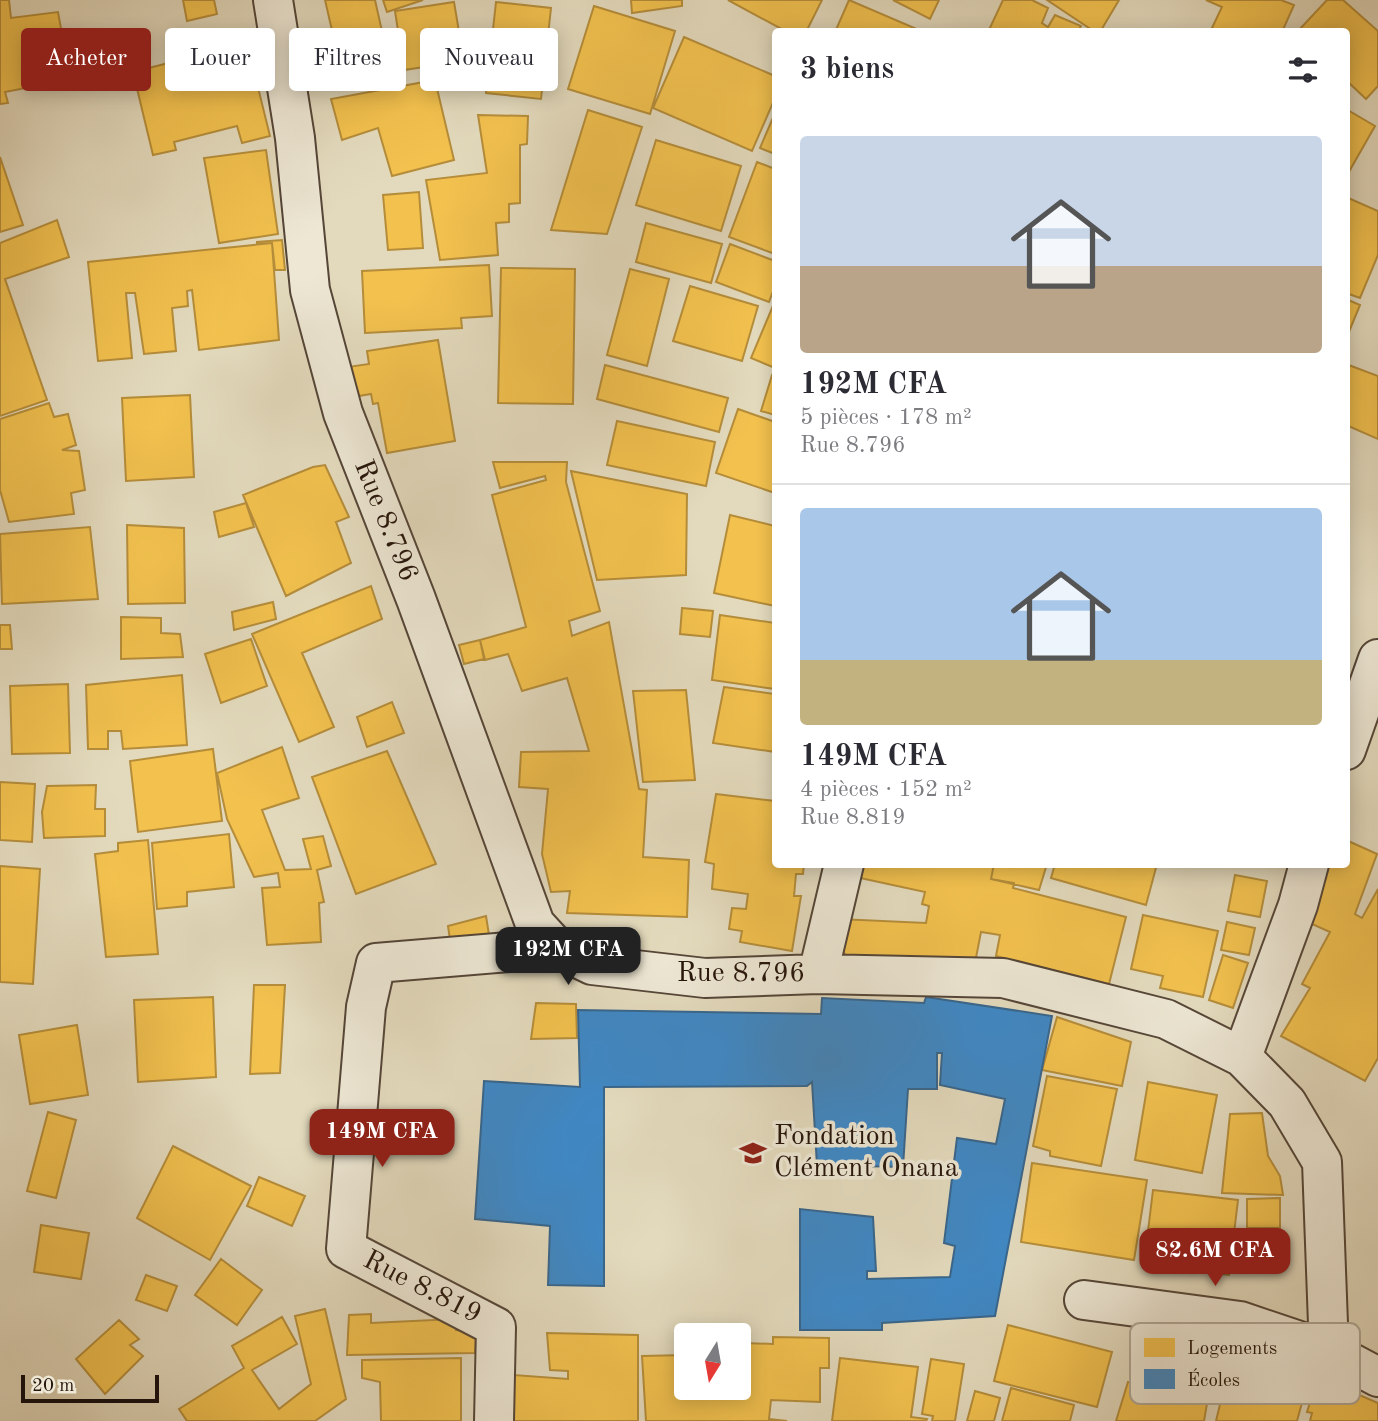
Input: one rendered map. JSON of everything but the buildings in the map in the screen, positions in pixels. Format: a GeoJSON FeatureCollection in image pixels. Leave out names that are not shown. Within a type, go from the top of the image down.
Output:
{"type":"FeatureCollection","features":[{"type":"Feature","properties":{"kind":"street","name":"Rue 8.796"},"geometry":{"type":"LineString","coordinates":[[273,0],[295,138],[310,290],[342,413],[416,599],[535,924],[557,948],[592,965],[705,978],[818,974],[1003,978],[1166,1019],[1242,1057],[1287,1103],[1322,1162],[1328,1323]]}},
{"type":"Feature","properties":{"kind":"street"},"geometry":{"type":"LineString","coordinates":[[1350,739],[1378,659]]}},
{"type":"Feature","properties":{"kind":"street"},"geometry":{"type":"LineString","coordinates":[[818,974],[843,868]]}},
{"type":"Feature","properties":{"kind":"street"},"geometry":{"type":"LineString","coordinates":[[1242,1057],[1308,868]]}},
{"type":"Feature","properties":{"kind":"street","name":"Rue 8.819"},"geometry":{"type":"LineString","coordinates":[[494,1421],[496,1327],[346,1249],[366,1007],[376,963],[557,948]]}},
{"type":"Feature","properties":{"kind":"street"},"geometry":{"type":"LineString","coordinates":[[1084,1300],[1246,1323]]}},
{"type":"Feature","properties":{"kind":"street"},"geometry":{"type":"LineString","coordinates":[[1360,1367],[1378,1377]]}},
{"type":"Feature","properties":{"kind":"place","name":"Fondation Clément Onana"},"geometry":{"type":"Point","coordinates":[753,1153]}}]}
